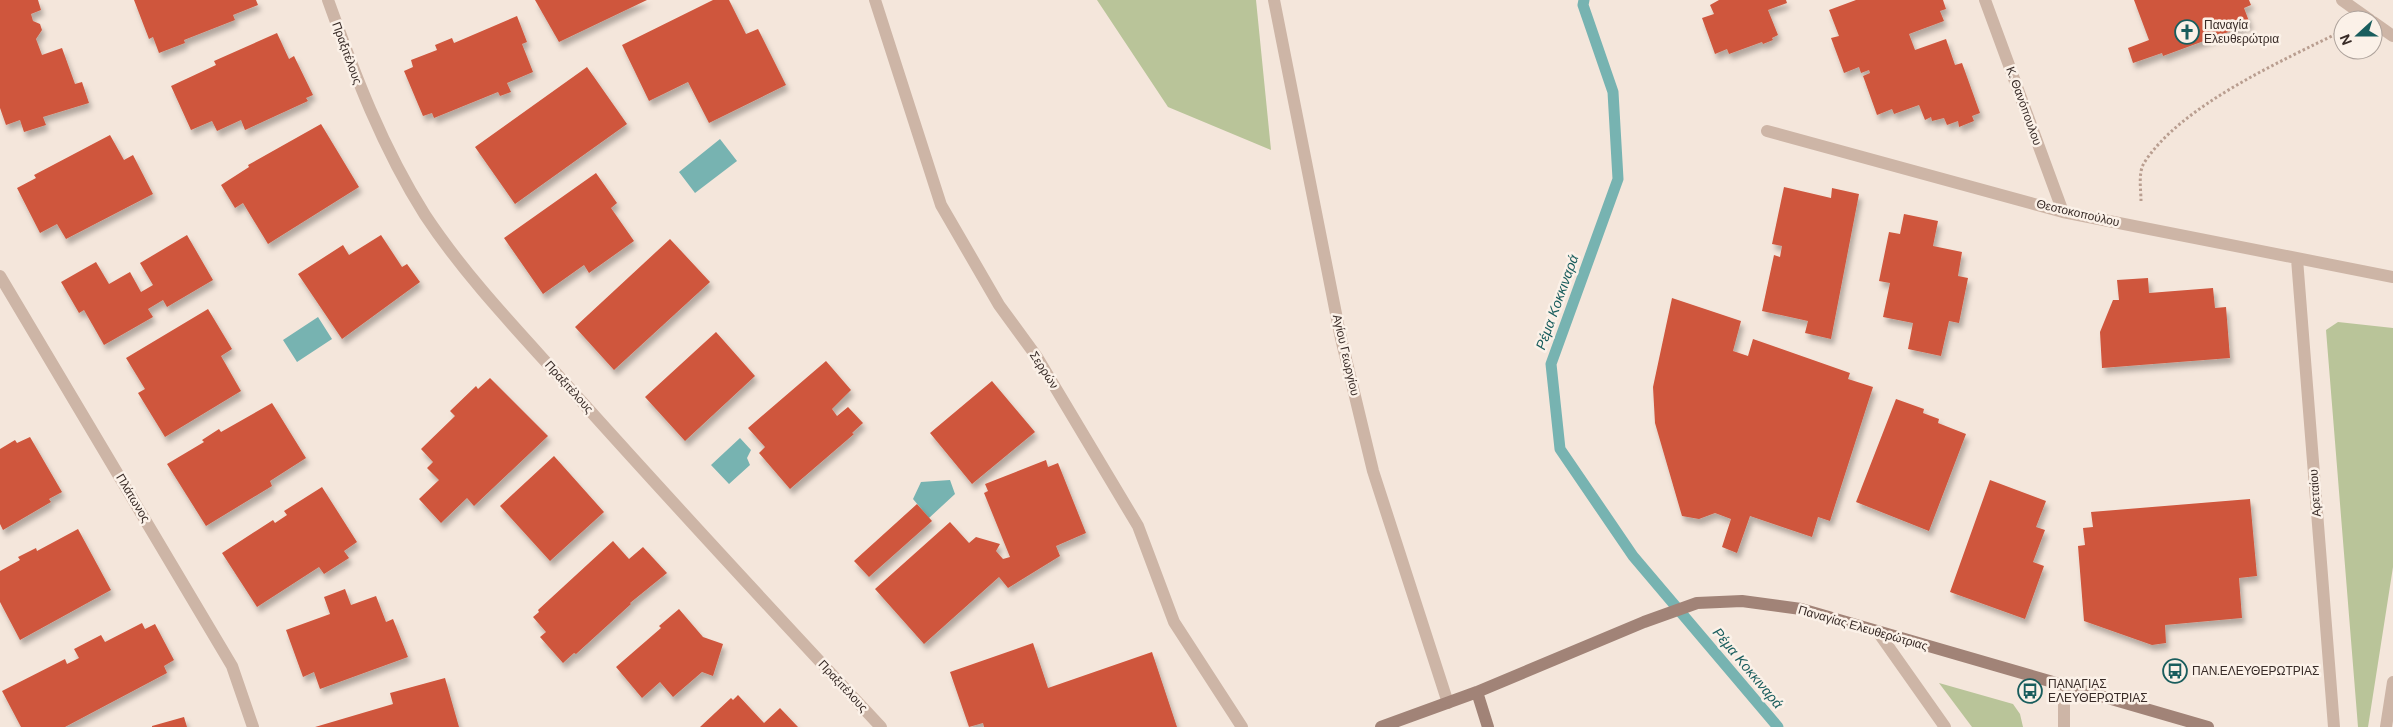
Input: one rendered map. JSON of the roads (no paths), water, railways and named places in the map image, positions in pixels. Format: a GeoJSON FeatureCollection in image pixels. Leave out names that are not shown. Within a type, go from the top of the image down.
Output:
{"type":"FeatureCollection","features":[{"type":"Feature","properties":{"kind":"street","name":"Πραξιτέλους"},"geometry":{"type":"LineString","coordinates":[[328,0],[358,86],[392,159],[426,215],[465,270],[640,466],[881,727]]}},
{"type":"Feature","properties":{"kind":"street","name":"Σερρών"},"geometry":{"type":"LineString","coordinates":[[875,0],[941,205],[998,305],[1037,357],[1138,526],[1174,622],[1242,727]]}},
{"type":"Feature","properties":{"kind":"street","name":"Αγίου Γεωργίου"},"geometry":{"type":"LineString","coordinates":[[1274,0],[1340,334],[1373,470],[1448,703]]}},
{"type":"Feature","properties":{"kind":"street","name":"Κ. Θανόπουλου"},"geometry":{"type":"LineString","coordinates":[[1985,0],[2063,212]]}},
{"type":"Feature","properties":{"kind":"street"},"geometry":{"type":"LineString","coordinates":[[2342,0],[2356,10]]}},
{"type":"Feature","properties":{"kind":"street","name":"Θεοτοκοπούλου"},"geometry":{"type":"LineString","coordinates":[[1767,131],[2063,212],[2393,277]]}},
{"type":"Feature","properties":{"kind":"street","name":"Αρεταίου"},"geometry":{"type":"LineString","coordinates":[[2297,259],[2334,727]]}},
{"type":"Feature","properties":{"kind":"street","name":"Πλάτωνος"},"geometry":{"type":"LineString","coordinates":[[0,276],[232,666],[252,727]]}},
{"type":"Feature","properties":{"kind":"street","name":"Παναγίας Ελευθερώτριας"},"geometry":{"type":"LineString","coordinates":[[1381,727],[1477,692],[1644,622],[1697,603],[1742,601],[1801,609],[2208,727]]}},
{"type":"Feature","properties":{"kind":"street"},"geometry":{"type":"LineString","coordinates":[[1878,632],[1946,727]]}},
{"type":"Feature","properties":{"kind":"street"},"geometry":{"type":"LineString","coordinates":[[2386,727],[2393,682]]}},
{"type":"Feature","properties":{"kind":"street"},"geometry":{"type":"LineString","coordinates":[[2064,685],[2064,727]]}},
{"type":"Feature","properties":{"kind":"street"},"geometry":{"type":"LineString","coordinates":[[1477,692],[1488,727]]}},
{"type":"Feature","properties":{"kind":"water"},"geometry":{"type":"Polygon","coordinates":[[[720,139],[737,161],[695,193],[679,172],[720,139]]]}},
{"type":"Feature","properties":{"kind":"water"},"geometry":{"type":"Polygon","coordinates":[[[318,317],[332,339],[297,362],[283,340],[318,317]]]}},
{"type":"Feature","properties":{"kind":"water"},"geometry":{"type":"Polygon","coordinates":[[[740,438],[751,450],[747,458],[750,465],[729,484],[711,465],[740,438]]]}},
{"type":"Feature","properties":{"kind":"water"},"geometry":{"type":"Polygon","coordinates":[[[950,480],[955,494],[929,518],[913,499],[921,482],[950,480]]]}},
{"type":"Feature","properties":{"kind":"waterway","name":"Ρέμα Κοκκιναρά"},"geometry":{"type":"LineString","coordinates":[[1584,0],[1583,5],[1613,92],[1618,179],[1551,364],[1560,449],[1633,556],[1778,727]]}},
{"type":"Feature","properties":{"kind":"place","name":"Παναγία Ελευθερώτρια"},"geometry":{"type":"Point","coordinates":[2187,32]}},
{"type":"Feature","properties":{"kind":"place","name":"ΠΑΝ.ΕΛΕΥΘΕΡΩΤΡΙΑΣ"},"geometry":{"type":"Point","coordinates":[2175,671]}},
{"type":"Feature","properties":{"kind":"place","name":"ΠΑΝΑΓΙΑΣ ΕΛΕΥΘΕΡΩΤΡΙΑΣ"},"geometry":{"type":"Point","coordinates":[2030,691]}}]}
